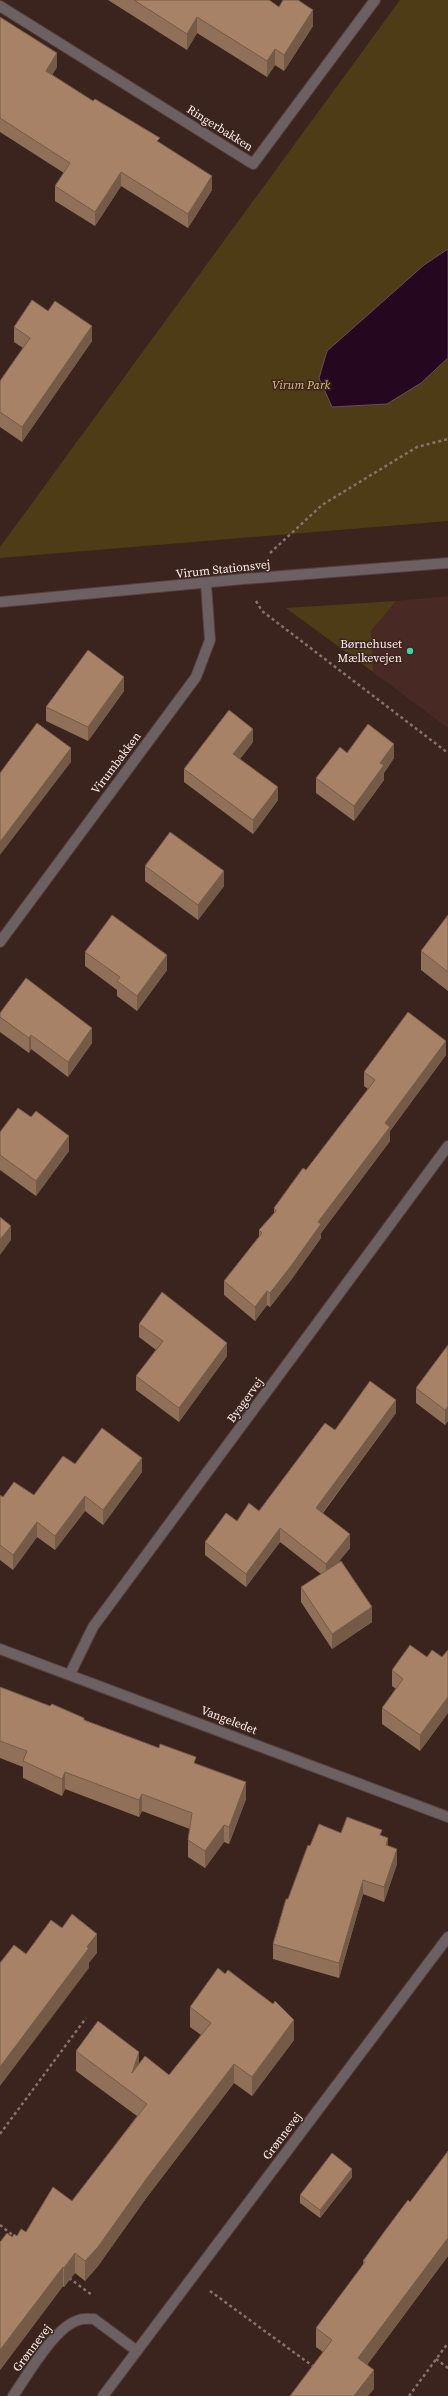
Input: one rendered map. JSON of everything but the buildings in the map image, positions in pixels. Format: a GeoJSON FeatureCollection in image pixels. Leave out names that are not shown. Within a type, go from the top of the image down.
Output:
{"type":"FeatureCollection","features":[{"type":"Feature","properties":{"kind":"street","name":"Ringerbakken"},"geometry":{"type":"LineString","coordinates":[[0,6],[252,164],[376,0]]}},
{"type":"Feature","properties":{"kind":"street","name":"Virum Stationsvej"},"geometry":{"type":"LineString","coordinates":[[0,602],[206,584],[243,579],[448,563]]}},
{"type":"Feature","properties":{"kind":"street","name":"Virumbakken"},"geometry":{"type":"LineString","coordinates":[[0,942],[196,677],[210,640],[206,584]]}},
{"type":"Feature","properties":{"kind":"street","name":"Byagervej"},"geometry":{"type":"LineString","coordinates":[[70,1674],[93,1627],[448,1146]]}},
{"type":"Feature","properties":{"kind":"street","name":"Vangeledet"},"geometry":{"type":"LineString","coordinates":[[0,1649],[448,1817]]}},
{"type":"Feature","properties":{"kind":"street","name":"Grønnevej"},"geometry":{"type":"LineString","coordinates":[[103,2396],[448,1937]]}},
{"type":"Feature","properties":{"kind":"street","name":"Grønnevej"},"geometry":{"type":"LineString","coordinates":[[13,2396],[51,2343],[65,2327],[79,2320],[94,2319],[137,2351]]}},
{"type":"Feature","properties":{"kind":"path"},"geometry":{"type":"LineString","coordinates":[[448,438],[417,447],[322,505],[243,579],[262,611],[448,753]]}},
{"type":"Feature","properties":{"kind":"path"},"geometry":{"type":"LineString","coordinates":[[0,2134],[86,2018]]}},
{"type":"Feature","properties":{"kind":"path"},"geometry":{"type":"LineString","coordinates":[[0,2225],[18,2239]]}},
{"type":"Feature","properties":{"kind":"path"},"geometry":{"type":"LineString","coordinates":[[67,2277],[98,2300]]}},
{"type":"Feature","properties":{"kind":"path"},"geometry":{"type":"LineString","coordinates":[[192,2277],[315,2368]]}},
{"type":"Feature","properties":{"kind":"path"},"geometry":{"type":"LineString","coordinates":[[409,2396],[448,2343]]}},
{"type":"Feature","properties":{"kind":"path"},"geometry":{"type":"LineString","coordinates":[[436,2359],[448,2368]]}},
{"type":"Feature","properties":{"kind":"shaded area"},"geometry":{"type":"Polygon","coordinates":[[[448,249],[448,358],[421,383],[387,404],[332,407],[319,378],[327,351],[424,265],[448,249]]]}},
{"type":"Feature","properties":{"kind":"shaded area","name":"Børnehuset Mælkevejen"},"geometry":{"type":"Polygon","coordinates":[[[448,596],[448,728],[373,672],[371,631],[396,601],[448,596]]]}},
{"type":"Feature","properties":{"kind":"green space","name":"Virum Park"},"geometry":{"type":"Polygon","coordinates":[[[400,0],[448,0],[448,521],[0,558],[0,547],[400,0]]]}},
{"type":"Feature","properties":{"kind":"green space"},"geometry":{"type":"Polygon","coordinates":[[[396,601],[371,631],[373,672],[286,608],[396,601]]]}},
{"type":"Feature","properties":{"kind":"place","name":"Børnehuset Mælkevejen"},"geometry":{"type":"Point","coordinates":[410,651]}}]}
